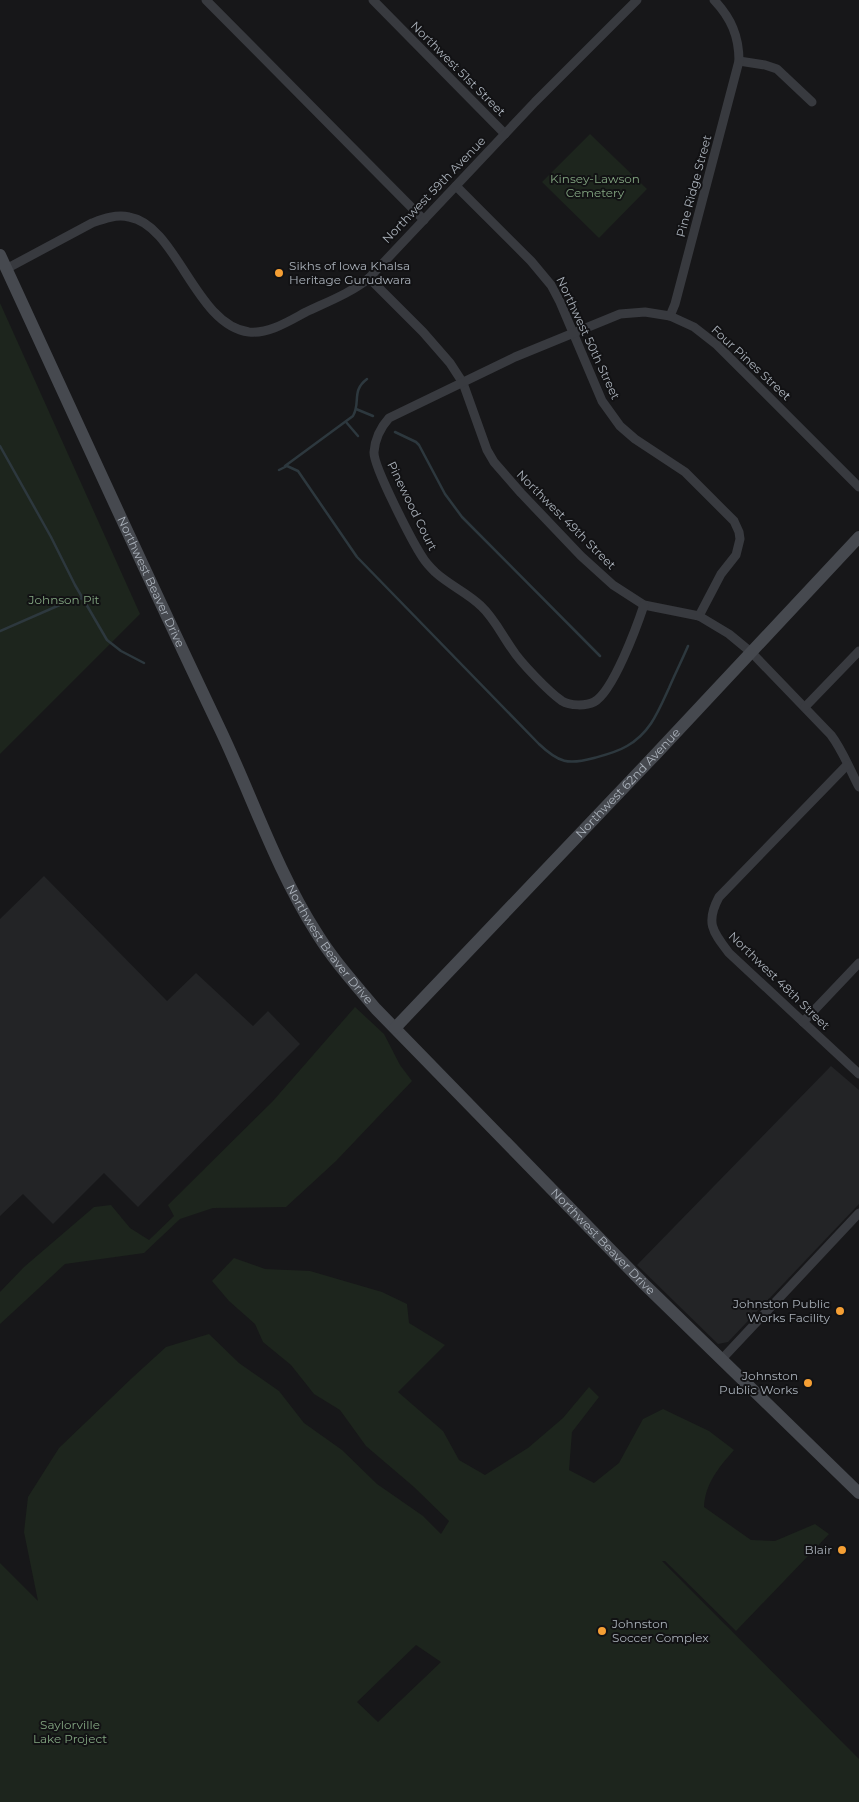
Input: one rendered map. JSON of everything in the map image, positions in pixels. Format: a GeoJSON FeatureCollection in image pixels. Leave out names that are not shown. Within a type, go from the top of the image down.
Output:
{"type":"FeatureCollection","features":[{"type":"Feature","properties":{"kind":"main road","name":"Northwest Beaver Drive"},"geometry":{"type":"LineString","coordinates":[[0,255],[131,543],[225,740],[290,887],[317,934],[345,973],[395,1028],[644,1284],[859,1493]]}},
{"type":"Feature","properties":{"kind":"main road","name":"Northwest 62nd Avenue"},"geometry":{"type":"LineString","coordinates":[[395,1028],[752,653],[859,537]]}},
{"type":"Feature","properties":{"kind":"street"},"geometry":{"type":"LineString","coordinates":[[206,0],[424,220]]}},
{"type":"Feature","properties":{"kind":"street","name":"Northwest 51st Street"},"geometry":{"type":"LineString","coordinates":[[373,0],[505,134]]}},
{"type":"Feature","properties":{"kind":"street","name":"Northwest 59th Avenue"},"geometry":{"type":"LineString","coordinates":[[6,269],[92,223],[106,218],[128,216],[140,220],[159,237],[218,318],[234,327],[249,332],[266,330],[280,325],[354,289],[369,278],[505,134],[637,0]]}},
{"type":"Feature","properties":{"kind":"street"},"geometry":{"type":"LineString","coordinates":[[714,0],[727,16],[735,33],[739,50],[739,61],[777,69],[812,102]]}},
{"type":"Feature","properties":{"kind":"street","name":"Pine Ridge Street"},"geometry":{"type":"LineString","coordinates":[[670,316],[675,304],[739,61]]}},
{"type":"Feature","properties":{"kind":"street","name":"Northwest 50th Street"},"geometry":{"type":"LineString","coordinates":[[456,186],[543,274],[555,292],[602,401],[620,426],[635,439],[685,472],[730,516],[737,527],[740,545],[736,555],[721,574],[699,616]]}},
{"type":"Feature","properties":{"kind":"street","name":"Northwest 49th Street"},"geometry":{"type":"LineString","coordinates":[[369,278],[423,332],[450,363],[463,383],[488,450],[505,476],[581,556],[613,585],[644,605],[699,616],[729,634],[752,653],[831,735],[840,747],[859,787]]}},
{"type":"Feature","properties":{"kind":"street","name":"Four Pines Street"},"geometry":{"type":"LineString","coordinates":[[463,383],[515,357],[620,314],[645,312],[670,316],[694,327],[717,345],[859,487]]}},
{"type":"Feature","properties":{"kind":"street","name":"Pinewood Court"},"geometry":{"type":"LineString","coordinates":[[463,383],[389,418],[381,427],[377,437],[374,453],[378,471],[424,560],[437,574],[481,606],[497,625],[513,651],[535,676],[563,702],[582,705],[594,702],[602,696],[611,684],[637,626],[644,605]]}},
{"type":"Feature","properties":{"kind":"street"},"geometry":{"type":"LineString","coordinates":[[806,708],[859,651]]}},
{"type":"Feature","properties":{"kind":"street","name":"Northwest 48th Street"},"geometry":{"type":"LineString","coordinates":[[847,765],[719,897],[712,910],[711,923],[718,938],[729,953],[859,1074]]}},
{"type":"Feature","properties":{"kind":"street"},"geometry":{"type":"LineString","coordinates":[[803,1022],[859,963]]}},
{"type":"Feature","properties":{"kind":"street"},"geometry":{"type":"LineString","coordinates":[[721,1360],[859,1213]]}},
{"type":"Feature","properties":{"kind":"shaded area"},"geometry":{"type":"Polygon","coordinates":[[[44,876],[167,1001],[196,973],[253,1026],[268,1011],[300,1044],[138,1207],[104,1173],[53,1224],[23,1194],[0,1216],[0,919],[44,876]]]}},
{"type":"Feature","properties":{"kind":"shaded area"},"geometry":{"type":"Polygon","coordinates":[[[831,1066],[859,1090],[859,1204],[728,1342],[718,1344],[637,1265],[831,1066]]]}},
{"type":"Feature","properties":{"kind":"green space","name":"Kinsey-Lawson Cemetery"},"geometry":{"type":"Polygon","coordinates":[[[590,134],[647,189],[599,238],[542,182],[590,134]]]}},
{"type":"Feature","properties":{"kind":"green space","name":"Johnson Pit"},"geometry":{"type":"Polygon","coordinates":[[[0,303],[140,614],[0,754],[0,303]]]}},
{"type":"Feature","properties":{"kind":"green space"},"geometry":{"type":"Polygon","coordinates":[[[355,1007],[384,1034],[400,1065],[412,1081],[336,1161],[286,1207],[213,1208],[180,1219],[144,1253],[65,1264],[0,1324],[0,1292],[24,1267],[94,1207],[111,1205],[130,1228],[149,1240],[174,1216],[168,1205],[273,1101],[355,1007]]]}},
{"type":"Feature","properties":{"kind":"green space","name":"Saylorville Lake Project"},"geometry":{"type":"Polygon","coordinates":[[[234,1258],[265,1269],[310,1271],[382,1292],[407,1304],[409,1323],[445,1345],[398,1392],[443,1431],[459,1460],[485,1475],[528,1448],[563,1418],[589,1387],[599,1397],[572,1432],[569,1470],[594,1483],[619,1463],[643,1419],[663,1409],[709,1431],[734,1450],[718,1469],[710,1483],[704,1507],[751,1540],[775,1541],[815,1524],[829,1534],[736,1631],[665,1561],[662,1561],[859,1759],[859,1802],[0,1802],[0,1563],[38,1601],[24,1532],[28,1497],[59,1448],[166,1347],[209,1334],[239,1363],[279,1391],[304,1423],[342,1450],[377,1484],[423,1516],[441,1534],[449,1521],[414,1487],[366,1446],[340,1410],[314,1394],[291,1365],[263,1342],[255,1324],[229,1301],[212,1281],[234,1258]],[[416,1645],[357,1702],[378,1722],[441,1662],[416,1645]]]}},
{"type":"Feature","properties":{"kind":"waterway"},"geometry":{"type":"LineString","coordinates":[[285,466],[353,416],[359,388],[367,379]]}},
{"type":"Feature","properties":{"kind":"waterway"},"geometry":{"type":"LineString","coordinates":[[356,409],[373,416]]}},
{"type":"Feature","properties":{"kind":"waterway"},"geometry":{"type":"LineString","coordinates":[[346,422],[358,436]]}},
{"type":"Feature","properties":{"kind":"waterway"},"geometry":{"type":"LineString","coordinates":[[395,432],[419,445],[445,494],[462,517],[600,656]]}},
{"type":"Feature","properties":{"kind":"waterway"},"geometry":{"type":"LineString","coordinates":[[0,446],[107,640],[121,651],[144,663]]}},
{"type":"Feature","properties":{"kind":"waterway"},"geometry":{"type":"LineString","coordinates":[[279,470],[287,466],[298,471],[357,557],[539,744],[558,759],[570,762],[602,756],[623,748],[642,735],[657,713],[688,646]]}},
{"type":"Feature","properties":{"kind":"waterway"},"geometry":{"type":"LineString","coordinates":[[0,631],[62,604],[83,598]]}},
{"type":"Feature","properties":{"kind":"place","name":"Sikhs of Iowa Khalsa Heritage Gurudwara"},"geometry":{"type":"Point","coordinates":[279,273]}},
{"type":"Feature","properties":{"kind":"place","name":"Johnston Public Works Facility"},"geometry":{"type":"Point","coordinates":[840,1311]}},
{"type":"Feature","properties":{"kind":"place","name":"Johnston Public Works"},"geometry":{"type":"Point","coordinates":[808,1383]}},
{"type":"Feature","properties":{"kind":"place","name":"Blair"},"geometry":{"type":"Point","coordinates":[842,1550]}},
{"type":"Feature","properties":{"kind":"place","name":"Johnston Soccer Complex"},"geometry":{"type":"Point","coordinates":[602,1631]}}]}
